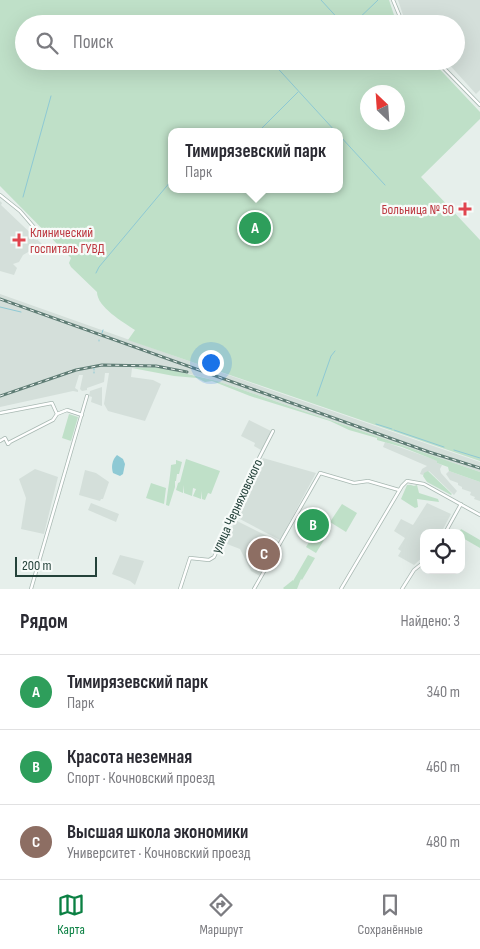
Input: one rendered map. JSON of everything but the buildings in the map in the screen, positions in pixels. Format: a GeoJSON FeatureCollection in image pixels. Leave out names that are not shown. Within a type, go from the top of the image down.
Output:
{"type":"FeatureCollection","features":[{"type":"Feature","properties":{"kind":"street"},"geometry":{"type":"LineString","coordinates":[[393,0],[399,15]]}},
{"type":"Feature","properties":{"kind":"street"},"geometry":{"type":"LineString","coordinates":[[446,70],[480,105]]}},
{"type":"Feature","properties":{"kind":"street"},"geometry":{"type":"LineString","coordinates":[[0,195],[20,211],[39,233]]}},
{"type":"Feature","properties":{"kind":"street"},"geometry":{"type":"LineString","coordinates":[[31,589],[87,396]]}},
{"type":"Feature","properties":{"kind":"street"},"geometry":{"type":"LineString","coordinates":[[0,413],[52,403],[58,414]]}},
{"type":"Feature","properties":{"kind":"street"},"geometry":{"type":"LineString","coordinates":[[0,440],[5,438],[8,444],[53,420],[58,414],[67,410],[82,415]]}},
{"type":"Feature","properties":{"kind":"street","name":"улица Черняховского"},"geometry":{"type":"LineString","coordinates":[[180,589],[190,558],[210,560],[214,557],[254,468],[273,431]]}},
{"type":"Feature","properties":{"kind":"street"},"geometry":{"type":"LineString","coordinates":[[254,589],[320,473],[354,483],[368,481],[399,490]]}},
{"type":"Feature","properties":{"kind":"street"},"geometry":{"type":"LineString","coordinates":[[342,589],[405,482],[412,481],[424,484],[480,515]]}},
{"type":"Feature","properties":{"kind":"street"},"geometry":{"type":"LineString","coordinates":[[447,529],[461,504]]}},
{"type":"Feature","properties":{"kind":"street"},"geometry":{"type":"LineString","coordinates":[[402,589],[414,570],[420,565]]}},
{"type":"Feature","properties":{"kind":"shaded area"},"geometry":{"type":"Polygon","coordinates":[[[398,0],[480,0],[480,90],[476,94],[454,70],[465,70],[465,15],[403,15],[398,0]]]}},
{"type":"Feature","properties":{"kind":"shaded area","name":"Клинический госпиталь ГУВД"},"geometry":{"type":"Polygon","coordinates":[[[0,201],[1,205],[42,244],[23,255],[19,262],[13,264],[17,268],[14,275],[0,271],[0,201]]]}},
{"type":"Feature","properties":{"kind":"shaded area"},"geometry":{"type":"Polygon","coordinates":[[[0,294],[480,462],[480,472],[217,381],[178,371],[132,368],[131,377],[153,380],[161,384],[145,421],[108,411],[104,404],[109,373],[105,373],[104,382],[87,388],[87,390],[82,391],[80,389],[83,375],[79,375],[75,388],[78,392],[73,391],[0,407],[0,294]]]}},
{"type":"Feature","properties":{"kind":"shaded area"},"geometry":{"type":"Polygon","coordinates":[[[102,387],[102,406],[91,402],[92,397],[89,396],[90,391],[102,387]]]}},
{"type":"Feature","properties":{"kind":"shaded area"},"geometry":{"type":"Polygon","coordinates":[[[249,420],[271,431],[261,450],[254,446],[255,443],[241,436],[249,420]]]}},
{"type":"Feature","properties":{"kind":"shaded area"},"geometry":{"type":"Polygon","coordinates":[[[385,442],[438,461],[437,463],[442,465],[441,473],[457,491],[454,495],[429,471],[423,475],[420,474],[422,469],[427,466],[383,447],[385,442]]]}},
{"type":"Feature","properties":{"kind":"shaded area"},"geometry":{"type":"Polygon","coordinates":[[[263,458],[316,473],[280,540],[238,518],[249,487],[263,458]]]}},
{"type":"Feature","properties":{"kind":"shaded area"},"geometry":{"type":"Polygon","coordinates":[[[35,469],[58,477],[44,534],[21,529],[26,498],[19,479],[35,469]]]}},
{"type":"Feature","properties":{"kind":"shaded area"},"geometry":{"type":"Polygon","coordinates":[[[85,470],[96,473],[109,482],[103,499],[100,501],[79,495],[85,470]]]}},
{"type":"Feature","properties":{"kind":"shaded area"},"geometry":{"type":"Polygon","coordinates":[[[449,471],[480,482],[480,501],[470,495],[471,492],[462,489],[458,483],[450,480],[446,474],[449,471]]]}},
{"type":"Feature","properties":{"kind":"shaded area"},"geometry":{"type":"Polygon","coordinates":[[[91,503],[119,514],[116,522],[88,510],[91,503]]]}},
{"type":"Feature","properties":{"kind":"shaded area"},"geometry":{"type":"Polygon","coordinates":[[[427,503],[451,514],[443,529],[420,529],[420,560],[414,565],[398,556],[401,551],[398,549],[405,538],[394,531],[401,519],[413,525],[427,503]]]}},
{"type":"Feature","properties":{"kind":"shaded area"},"geometry":{"type":"Polygon","coordinates":[[[235,520],[279,542],[260,576],[251,571],[240,549],[227,544],[235,520]]]}},
{"type":"Feature","properties":{"kind":"shaded area"},"geometry":{"type":"Polygon","coordinates":[[[120,555],[144,561],[135,585],[112,574],[120,555]]]}},
{"type":"Feature","properties":{"kind":"green space"},"geometry":{"type":"Polygon","coordinates":[[[0,0],[389,0],[394,15],[15,15],[15,70],[440,70],[480,112],[480,119],[421,177],[480,240],[480,461],[128,340],[135,330],[106,309],[98,298],[97,292],[69,263],[71,258],[0,186],[0,0]]]}},
{"type":"Feature","properties":{"kind":"green space"},"geometry":{"type":"Polygon","coordinates":[[[158,367],[217,381],[480,472],[480,482],[449,471],[448,467],[437,463],[437,461],[402,447],[349,430],[330,421],[250,396],[212,381],[205,382],[197,378],[174,376],[132,368],[158,367]]]}},
{"type":"Feature","properties":{"kind":"green space"},"geometry":{"type":"Polygon","coordinates":[[[69,414],[78,417],[71,441],[62,438],[69,414]]]}},
{"type":"Feature","properties":{"kind":"green space"},"geometry":{"type":"Polygon","coordinates":[[[186,459],[220,471],[211,494],[208,493],[205,500],[202,499],[202,491],[201,499],[193,496],[196,489],[193,488],[192,496],[184,493],[184,485],[183,493],[176,490],[186,459]]]}},
{"type":"Feature","properties":{"kind":"green space"},"geometry":{"type":"Polygon","coordinates":[[[176,460],[182,462],[169,506],[166,505],[171,465],[176,464],[176,460]]]}},
{"type":"Feature","properties":{"kind":"green space"},"geometry":{"type":"Polygon","coordinates":[[[428,471],[451,495],[427,482],[423,476],[428,471]]]}},
{"type":"Feature","properties":{"kind":"green space"},"geometry":{"type":"Polygon","coordinates":[[[151,483],[166,488],[164,504],[146,498],[151,483]]]}},
{"type":"Feature","properties":{"kind":"green space"},"geometry":{"type":"Polygon","coordinates":[[[407,485],[417,485],[419,493],[438,499],[439,502],[417,499],[418,507],[415,508],[401,499],[407,485]]]}},
{"type":"Feature","properties":{"kind":"green space"},"geometry":{"type":"Polygon","coordinates":[[[342,504],[357,513],[346,532],[330,522],[342,504]]]}},
{"type":"Feature","properties":{"kind":"green space"},"geometry":{"type":"Polygon","coordinates":[[[465,531],[480,540],[480,548],[465,539],[465,531]]]}},
{"type":"Feature","properties":{"kind":"green space"},"geometry":{"type":"Polygon","coordinates":[[[314,534],[324,540],[316,553],[306,547],[314,534]]]}},
{"type":"Feature","properties":{"kind":"green space"},"geometry":{"type":"Polygon","coordinates":[[[308,555],[315,558],[301,579],[297,589],[284,589],[293,581],[308,555]]]}},
{"type":"Feature","properties":{"kind":"water"},"geometry":{"type":"Polygon","coordinates":[[[117,455],[123,459],[125,464],[123,474],[120,476],[112,471],[113,461],[117,455]]]}},
{"type":"Feature","properties":{"kind":"waterway"},"geometry":{"type":"LineString","coordinates":[[321,0],[335,15]]}},
{"type":"Feature","properties":{"kind":"waterway"},"geometry":{"type":"LineString","coordinates":[[362,15],[378,0]]}},
{"type":"Feature","properties":{"kind":"waterway"},"geometry":{"type":"LineString","coordinates":[[279,70],[332,128]]}},
{"type":"Feature","properties":{"kind":"waterway"},"geometry":{"type":"LineString","coordinates":[[262,128],[298,92]]}},
{"type":"Feature","properties":{"kind":"waterway"},"geometry":{"type":"LineString","coordinates":[[23,197],[51,96]]}},
{"type":"Feature","properties":{"kind":"waterway"},"geometry":{"type":"LineString","coordinates":[[343,139],[385,185]]}},
{"type":"Feature","properties":{"kind":"waterway"},"geometry":{"type":"LineString","coordinates":[[96,273],[168,185]]}},
{"type":"Feature","properties":{"kind":"waterway"},"geometry":{"type":"LineString","coordinates":[[0,307],[21,312]]}},
{"type":"Feature","properties":{"kind":"waterway"},"geometry":{"type":"LineString","coordinates":[[317,396],[331,356],[335,351]]}},
{"type":"Feature","properties":{"kind":"waterway"},"geometry":{"type":"LineString","coordinates":[[376,424],[392,429]]}},
{"type":"Feature","properties":{"kind":"waterway"},"geometry":{"type":"LineString","coordinates":[[394,430],[444,447]]}},
{"type":"Feature","properties":{"kind":"waterway"},"geometry":{"type":"LineString","coordinates":[[454,450],[480,458]]}},
{"type":"Feature","properties":{"kind":"railway"},"geometry":{"type":"LineString","coordinates":[[0,299],[429,452],[480,468]]}},
{"type":"Feature","properties":{"kind":"railway"},"geometry":{"type":"LineString","coordinates":[[0,396],[76,370],[102,365],[156,366],[187,372]]}},
{"type":"Feature","properties":{"kind":"place","name":"Больница № 50"},"geometry":{"type":"Point","coordinates":[465,209]}},
{"type":"Feature","properties":{"kind":"place","name":"Тимирязевский парк"},"geometry":{"type":"Point","coordinates":[255,228]}},
{"type":"Feature","properties":{"kind":"place","name":"Клинический госпиталь ГУВД"},"geometry":{"type":"Point","coordinates":[19,240]}},
{"type":"Feature","properties":{"kind":"place","name":"Красота неземная"},"geometry":{"type":"Point","coordinates":[313,525]}},
{"type":"Feature","properties":{"kind":"place","name":"Высшая школа экономики"},"geometry":{"type":"Point","coordinates":[264,554]}}]}
